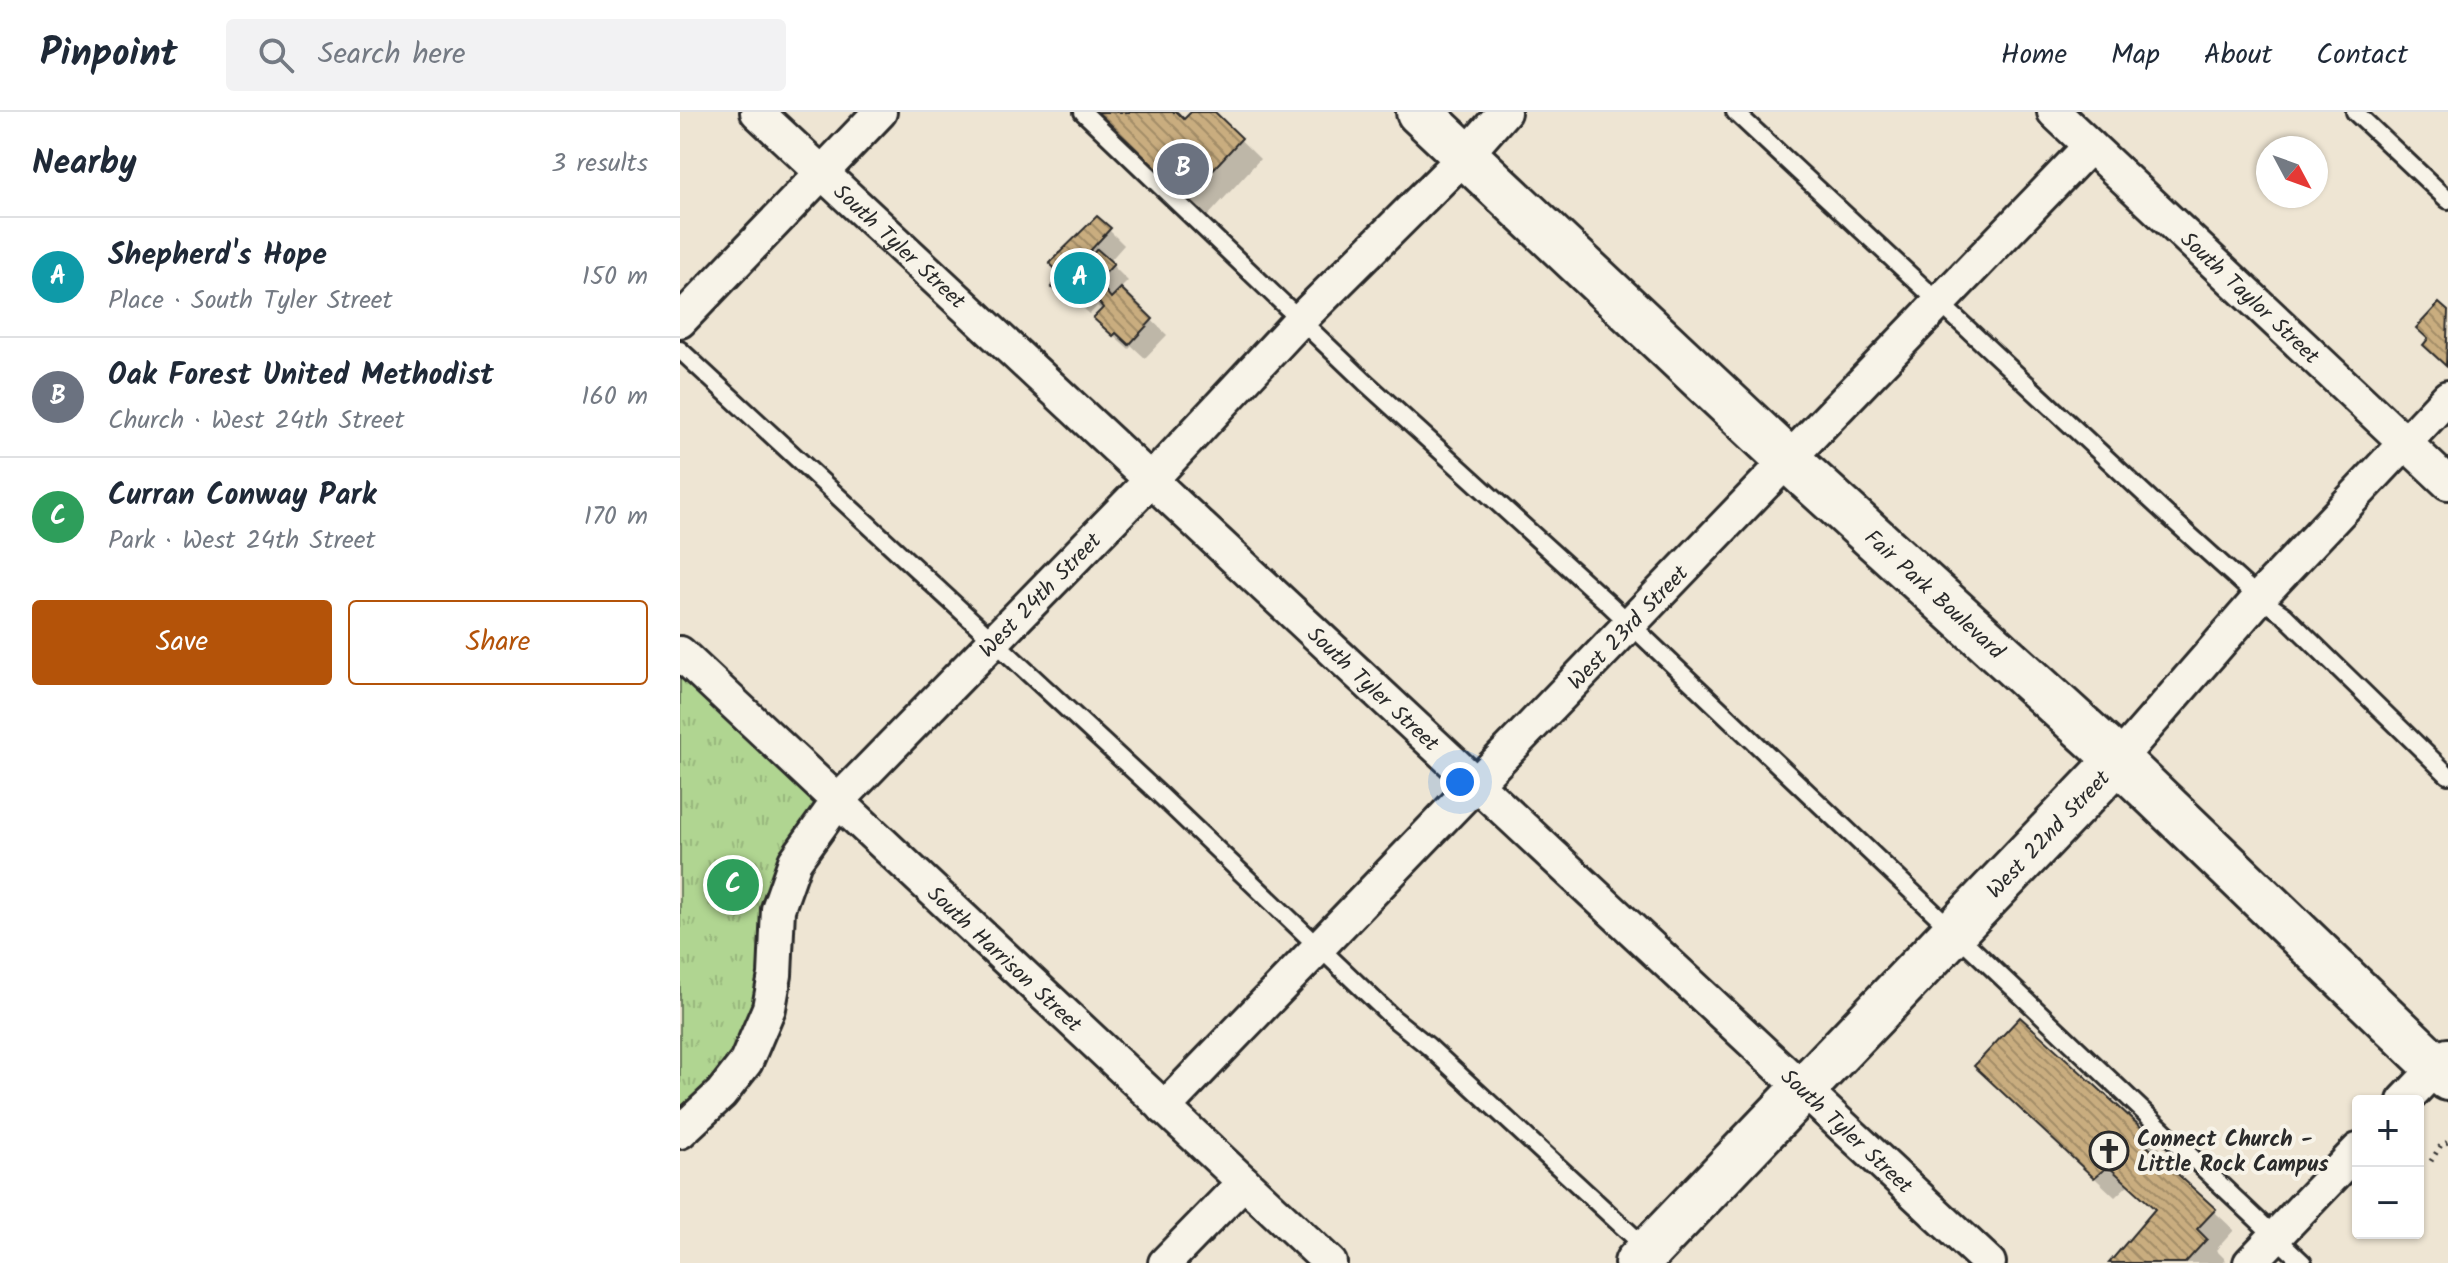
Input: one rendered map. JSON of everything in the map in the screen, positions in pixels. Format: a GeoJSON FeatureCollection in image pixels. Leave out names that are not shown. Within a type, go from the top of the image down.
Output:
{"type":"FeatureCollection","features":[{"type":"Feature","properties":{"kind":"street","name":"South Tyler Street"},"geometry":{"type":"LineString","coordinates":[[757,112],[1989,1263]]}},
{"type":"Feature","properties":{"kind":"street"},"geometry":{"type":"LineString","coordinates":[[680,321],[880,112]]}},
{"type":"Feature","properties":{"kind":"street","name":"Fair Park Boulevard"},"geometry":{"type":"LineString","coordinates":[[1419,112],[1786,458],[2118,760],[2444,1067]]}},
{"type":"Feature","properties":{"kind":"street","name":"West 24th Street"},"geometry":{"type":"LineString","coordinates":[[680,1132],[721,1094],[746,1062],[769,1008],[775,975],[778,909],[795,861],[838,801],[1151,480],[1301,319],[1465,156],[1504,112]]}},
{"type":"Feature","properties":{"kind":"street","name":"South Taylor Street"},"geometry":{"type":"LineString","coordinates":[[2054,112],[2448,483]]}},
{"type":"Feature","properties":{"kind":"street","name":"West 23rd Street"},"geometry":{"type":"LineString","coordinates":[[1164,1108],[1786,458],[2090,146]]}},
{"type":"Feature","properties":{"kind":"street","name":"West 22nd Street"},"geometry":{"type":"LineString","coordinates":[[1648,1259],[1803,1089],[2118,760],[2259,598],[2448,397]]}},
{"type":"Feature","properties":{"kind":"street","name":"South Harrison Street"},"geometry":{"type":"LineString","coordinates":[[680,653],[1330,1263]]}},
{"type":"Feature","properties":{"kind":"street"},"geometry":{"type":"LineString","coordinates":[[2411,1095],[2444,1067]]}},
{"type":"Feature","properties":{"kind":"street"},"geometry":{"type":"LineString","coordinates":[[2250,1263],[2352,1156]]}},
{"type":"Feature","properties":{"kind":"street"},"geometry":{"type":"LineString","coordinates":[[1165,1263],[1244,1182]]}},
{"type":"Feature","properties":{"kind":"lane"},"geometry":{"type":"LineString","coordinates":[[1083,112],[1953,933],[2030,1001],[2303,1263]]}},
{"type":"Feature","properties":{"kind":"lane"},"geometry":{"type":"LineString","coordinates":[[1735,112],[2259,598],[2284,615],[2448,775]]}},
{"type":"Feature","properties":{"kind":"lane"},"geometry":{"type":"LineString","coordinates":[[2355,112],[2448,200]]}},
{"type":"Feature","properties":{"kind":"lane"},"geometry":{"type":"LineString","coordinates":[[680,350],[994,640],[1648,1259]]}},
{"type":"Feature","properties":{"kind":"path"},"geometry":{"type":"LineString","coordinates":[[2431,1161],[2441,1145],[2448,1142]]}},
{"type":"Feature","properties":{"kind":"green space"},"geometry":{"type":"Polygon","coordinates":[[[680,653],[838,801],[795,861],[769,1008],[680,1134],[680,653]]]}},
{"type":"Feature","properties":{"kind":"building"},"geometry":{"type":"Polygon","coordinates":[[[1092,112],[1177,112],[1184,119],[1191,112],[1215,112],[1242,138],[1185,200],[1092,112]]]}},
{"type":"Feature","properties":{"kind":"building"},"geometry":{"type":"Polygon","coordinates":[[[1097,216],[1111,228],[1089,252],[1092,255],[1097,249],[1114,264],[1098,281],[1111,298],[1121,288],[1153,319],[1129,345],[1116,333],[1113,336],[1093,318],[1103,308],[1091,292],[1085,296],[1081,293],[1073,301],[1061,289],[1058,293],[1051,287],[1062,275],[1049,263],[1097,216]]]}},
{"type":"Feature","properties":{"kind":"building"},"geometry":{"type":"Polygon","coordinates":[[[2439,303],[2448,311],[2446,366],[2423,345],[2428,339],[2416,328],[2439,303]]]}},
{"type":"Feature","properties":{"kind":"building","name":"Connect Church - Little Rock Campus"},"geometry":{"type":"Polygon","coordinates":[[[2020,1017],[2142,1128],[2136,1136],[2216,1209],[2197,1229],[2207,1239],[2185,1263],[2109,1263],[2155,1209],[2108,1166],[2094,1178],[1974,1066],[2020,1017]]]}},
{"type":"Feature","properties":{"kind":"place","name":"Oak Forest United Methodist"},"geometry":{"type":"Point","coordinates":[1183,169]}},
{"type":"Feature","properties":{"kind":"place","name":"Shepherd's Hope"},"geometry":{"type":"Point","coordinates":[1080,278]}},
{"type":"Feature","properties":{"kind":"place","name":"Curran Conway Park"},"geometry":{"type":"Point","coordinates":[733,885]}},
{"type":"Feature","properties":{"kind":"place","name":"Connect Church - Little Rock Campus"},"geometry":{"type":"Point","coordinates":[2109,1151]}}]}
